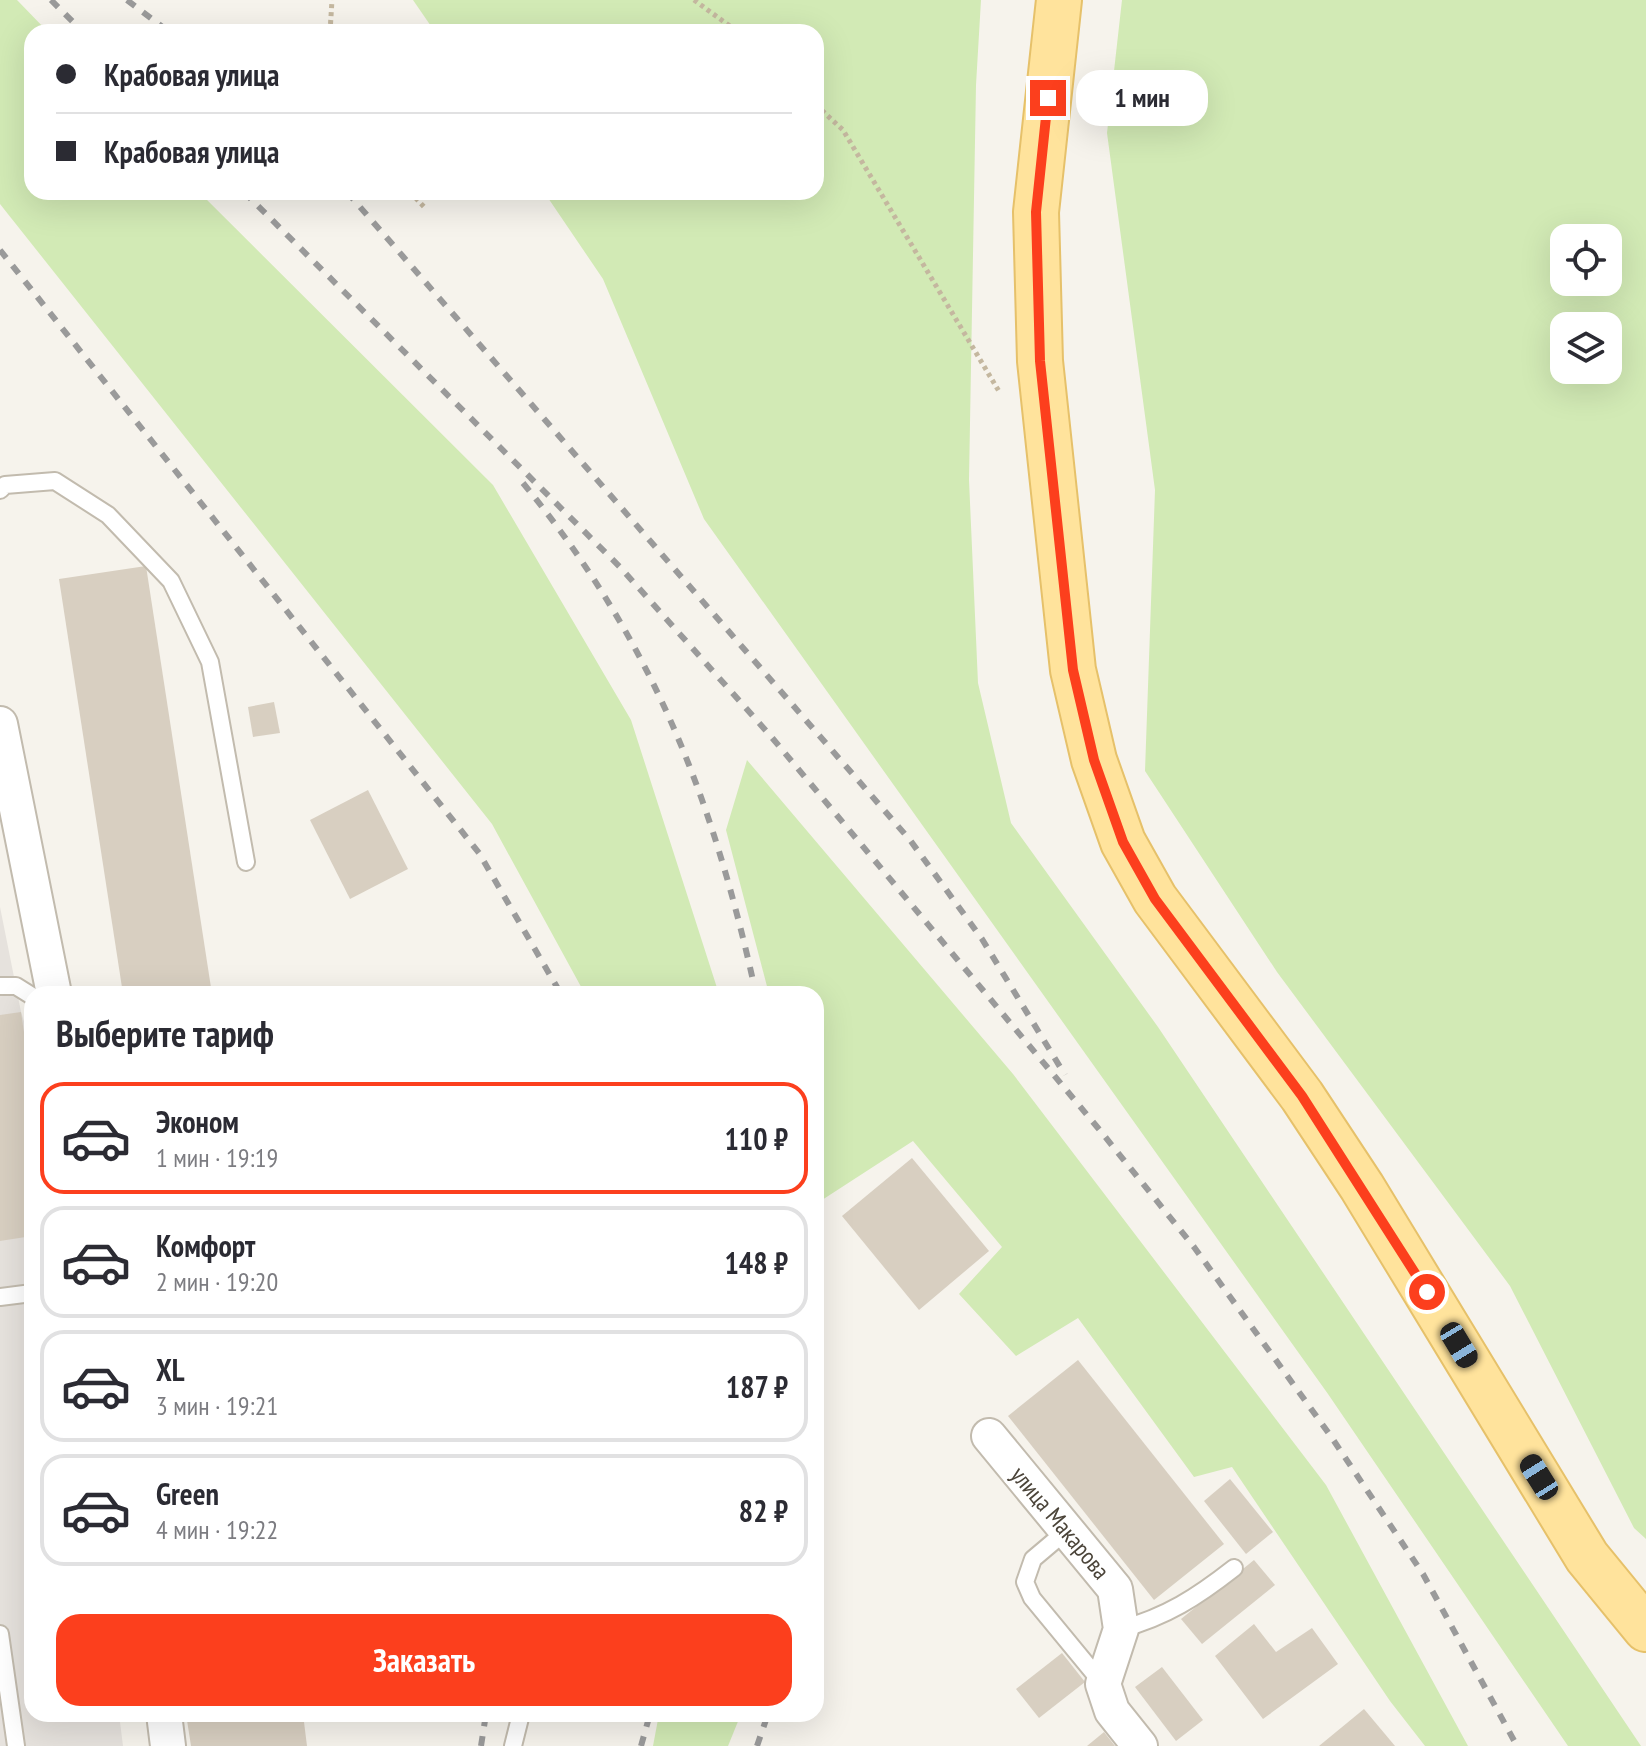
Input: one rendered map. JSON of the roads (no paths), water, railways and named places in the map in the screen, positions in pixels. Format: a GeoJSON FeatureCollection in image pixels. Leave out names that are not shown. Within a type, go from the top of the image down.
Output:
{"type":"FeatureCollection","features":[{"type":"Feature","properties":{"kind":"main road"},"geometry":{"type":"LineString","coordinates":[[1059,0],[1036,212],[1040,361],[1073,670],[1094,760],[1113,815],[1123,842],[1155,899],[1302,1096],[1362,1187],[1587,1557],[1646,1629]]}},
{"type":"Feature","properties":{"kind":"street"},"geometry":{"type":"LineString","coordinates":[[0,724],[52,986]]}},
{"type":"Feature","properties":{"kind":"street","name":"улица Макарова"},"geometry":{"type":"LineString","coordinates":[[989,1436],[1115,1589],[1121,1629],[1103,1684]]}},
{"type":"Feature","properties":{"kind":"street"},"geometry":{"type":"LineString","coordinates":[[1103,1684],[1112,1711],[1140,1746]]}},
{"type":"Feature","properties":{"kind":"street"},"geometry":{"type":"LineString","coordinates":[[165,1722],[168,1746]]}},
{"type":"Feature","properties":{"kind":"lane"},"geometry":{"type":"LineString","coordinates":[[0,490],[5,485],[55,481],[108,515],[171,581],[210,662],[246,862]]}},
{"type":"Feature","properties":{"kind":"lane"},"geometry":{"type":"LineString","coordinates":[[0,986],[16,986],[24,991]]}},
{"type":"Feature","properties":{"kind":"lane"},"geometry":{"type":"LineString","coordinates":[[0,1297],[24,1294]]}},
{"type":"Feature","properties":{"kind":"lane"},"geometry":{"type":"LineString","coordinates":[[1065,1532],[1033,1559],[1025,1582],[1032,1598],[1103,1684]]}},
{"type":"Feature","properties":{"kind":"lane"},"geometry":{"type":"LineString","coordinates":[[1121,1629],[1157,1619],[1193,1601],[1234,1568]]}},
{"type":"Feature","properties":{"kind":"lane"},"geometry":{"type":"LineString","coordinates":[[0,1634],[16,1746]]}},
{"type":"Feature","properties":{"kind":"lane"},"geometry":{"type":"LineString","coordinates":[[513,1746],[519,1722]]}},
{"type":"Feature","properties":{"kind":"railway"},"geometry":{"type":"LineString","coordinates":[[51,0],[75,24]]}},
{"type":"Feature","properties":{"kind":"railway"},"geometry":{"type":"LineString","coordinates":[[127,0],[158,24]]}},
{"type":"Feature","properties":{"kind":"railway"},"geometry":{"type":"LineString","coordinates":[[252,200],[620,567],[769,734],[1098,1128],[1194,1247],[1330,1435],[1423,1574],[1517,1746]]}},
{"type":"Feature","properties":{"kind":"railway"},"geometry":{"type":"LineString","coordinates":[[354,200],[910,840],[982,939],[1065,1075]]}},
{"type":"Feature","properties":{"kind":"railway"},"geometry":{"type":"LineString","coordinates":[[0,250],[479,853],[556,986]]}},
{"type":"Feature","properties":{"kind":"railway"},"geometry":{"type":"LineString","coordinates":[[523,483],[608,601],[672,724],[720,853],[754,986]]}},
{"type":"Feature","properties":{"kind":"railway"},"geometry":{"type":"LineString","coordinates":[[481,1746],[485,1722]]}},
{"type":"Feature","properties":{"kind":"railway"},"geometry":{"type":"LineString","coordinates":[[641,1746],[648,1722]]}},
{"type":"Feature","properties":{"kind":"railway"},"geometry":{"type":"LineString","coordinates":[[757,1746],[765,1722]]}}]}
